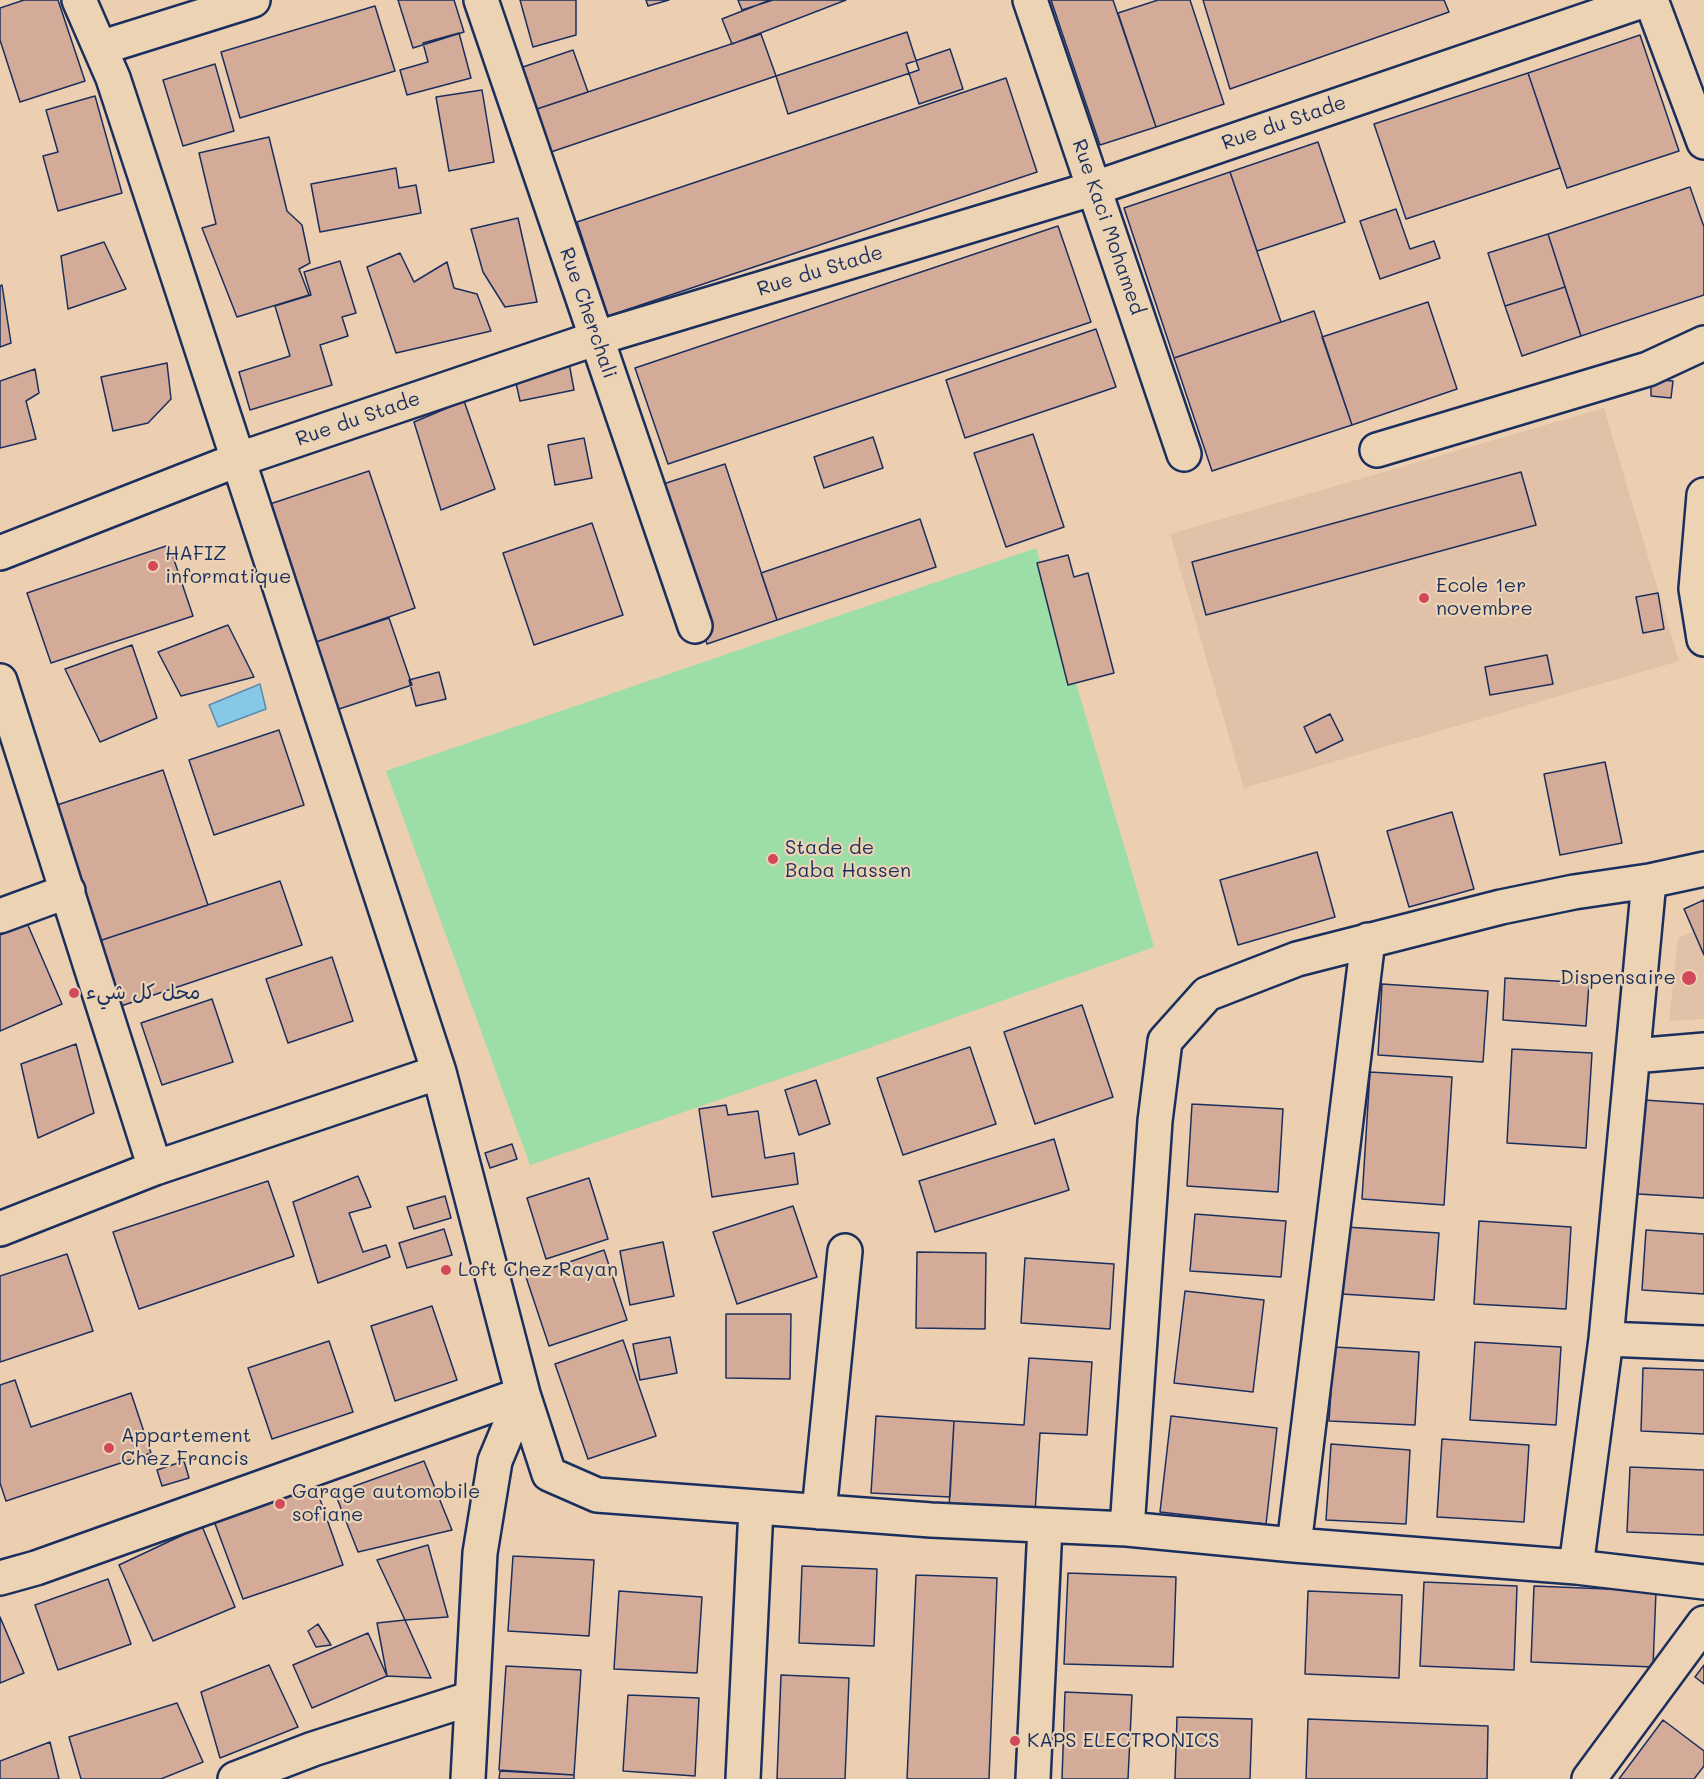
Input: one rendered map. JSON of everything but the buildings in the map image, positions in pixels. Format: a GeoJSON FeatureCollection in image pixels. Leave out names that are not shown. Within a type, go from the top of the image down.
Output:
{"type":"FeatureCollection","features":[{"type":"Feature","properties":{"kind":"street"},"geometry":{"type":"LineString","coordinates":[[78,0],[113,78],[439,1072],[523,1394],[549,1474],[597,1495],[756,1508],[1127,1529],[1294,1545],[1576,1567],[1704,1582]]}},
{"type":"Feature","properties":{"kind":"street"},"geometry":{"type":"LineString","coordinates":[[100,48],[253,0]]}},
{"type":"Feature","properties":{"kind":"street","name":"Rue Cherchali"},"geometry":{"type":"LineString","coordinates":[[481,0],[695,626]]}},
{"type":"Feature","properties":{"kind":"street","name":"Rue Kaci Mohamed"},"geometry":{"type":"LineString","coordinates":[[1030,0],[1184,454]]}},
{"type":"Feature","properties":{"kind":"street","name":"Rue du Stade"},"geometry":{"type":"LineString","coordinates":[[0,553],[237,460],[597,338],[1095,188],[1645,0]]}},
{"type":"Feature","properties":{"kind":"street"},"geometry":{"type":"LineString","coordinates":[[1652,0],[1704,142]]}},
{"type":"Feature","properties":{"kind":"street"},"geometry":{"type":"LineString","coordinates":[[1377,450],[1648,369],[1704,342]]}},
{"type":"Feature","properties":{"kind":"street"},"geometry":{"type":"LineString","coordinates":[[1704,495],[1696,589],[1704,639]]}},
{"type":"Feature","properties":{"kind":"street"},"geometry":{"type":"LineString","coordinates":[[0,681],[155,1168]]}},
{"type":"Feature","properties":{"kind":"street"},"geometry":{"type":"LineString","coordinates":[[1127,1529],[1155,1120],[1165,1041],[1207,994],[1297,959],[1501,907],[1704,869]]}},
{"type":"Feature","properties":{"kind":"street"},"geometry":{"type":"LineString","coordinates":[[1576,1567],[1606,1339],[1649,881]]}},
{"type":"Feature","properties":{"kind":"street"},"geometry":{"type":"LineString","coordinates":[[0,916],[68,891]]}},
{"type":"Feature","properties":{"kind":"street"},"geometry":{"type":"LineString","coordinates":[[1294,1545],[1368,940]]}},
{"type":"Feature","properties":{"kind":"street"},"geometry":{"type":"LineString","coordinates":[[1634,1056],[1704,1050]]}},
{"type":"Feature","properties":{"kind":"street"},"geometry":{"type":"LineString","coordinates":[[0,1229],[155,1168],[439,1072]]}},
{"type":"Feature","properties":{"kind":"street"},"geometry":{"type":"LineString","coordinates":[[819,1512],[845,1251]]}},
{"type":"Feature","properties":{"kind":"street"},"geometry":{"type":"LineString","coordinates":[[1606,1339],[1704,1343]]}},
{"type":"Feature","properties":{"kind":"street"},"geometry":{"type":"LineString","coordinates":[[0,1578],[36,1568],[523,1394]]}},
{"type":"Feature","properties":{"kind":"street"},"geometry":{"type":"LineString","coordinates":[[468,1779],[480,1552],[495,1461],[523,1394]]}},
{"type":"Feature","properties":{"kind":"street"},"geometry":{"type":"LineString","coordinates":[[743,1779],[756,1508]]}},
{"type":"Feature","properties":{"kind":"street"},"geometry":{"type":"LineString","coordinates":[[1033,1779],[1045,1526]]}},
{"type":"Feature","properties":{"kind":"street"},"geometry":{"type":"LineString","coordinates":[[1589,1779],[1704,1623]]}},
{"type":"Feature","properties":{"kind":"street"},"geometry":{"type":"LineString","coordinates":[[236,1779],[313,1749],[472,1698]]}},
{"type":"Feature","properties":{"kind":"shaded area","name":"Ecole 1er novembre"},"geometry":{"type":"Polygon","coordinates":[[[1604,408],[1679,661],[1244,788],[1170,534],[1604,408]]]}},
{"type":"Feature","properties":{"kind":"shaded area","name":"Dispensaire"},"geometry":{"type":"Polygon","coordinates":[[[1704,928],[1704,1019],[1669,1021],[1678,938],[1704,928]]]}},
{"type":"Feature","properties":{"kind":"green space","name":"Stade de Baba Hassen"},"geometry":{"type":"Polygon","coordinates":[[[1036,548],[1154,947],[530,1165],[386,771],[1036,548]]]}},
{"type":"Feature","properties":{"kind":"water"},"geometry":{"type":"Polygon","coordinates":[[[260,684],[266,709],[218,727],[209,705],[260,684]]]}},
{"type":"Feature","properties":{"kind":"place","name":"HAFIZ informatique"},"geometry":{"type":"Point","coordinates":[153,566]}},
{"type":"Feature","properties":{"kind":"place","name":"Ecole 1er novembre"},"geometry":{"type":"Point","coordinates":[1424,598]}},
{"type":"Feature","properties":{"kind":"place","name":"Stade de Baba Hassen"},"geometry":{"type":"Point","coordinates":[773,859]}},
{"type":"Feature","properties":{"kind":"place","name":"Dispensaire"},"geometry":{"type":"Point","coordinates":[1689,978]}},
{"type":"Feature","properties":{"kind":"place","name":"محل كل شيء"},"geometry":{"type":"Point","coordinates":[74,993]}},
{"type":"Feature","properties":{"kind":"place","name":"Loft Chez Rayan"},"geometry":{"type":"Point","coordinates":[446,1270]}},
{"type":"Feature","properties":{"kind":"place","name":"Appartement Chez Francis"},"geometry":{"type":"Point","coordinates":[109,1448]}},
{"type":"Feature","properties":{"kind":"place","name":"Garage automobile sofiane"},"geometry":{"type":"Point","coordinates":[280,1504]}},
{"type":"Feature","properties":{"kind":"place","name":"KAPS ELECTRONICS"},"geometry":{"type":"Point","coordinates":[1015,1741]}}]}
